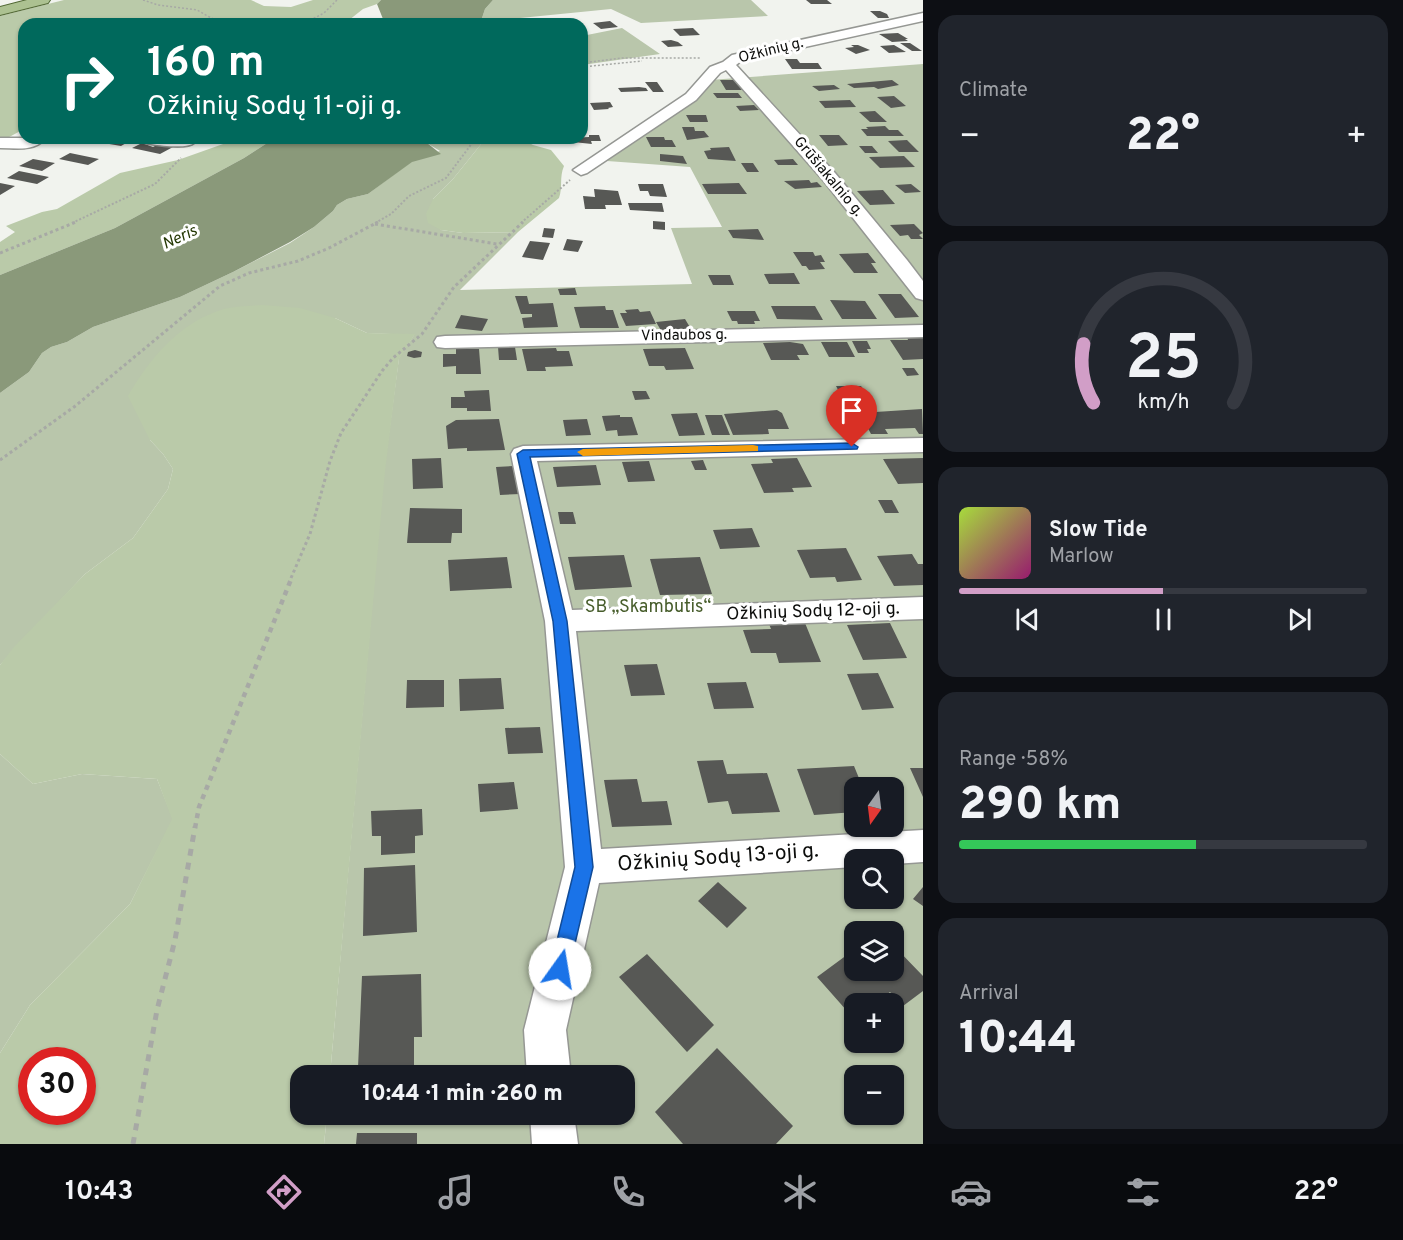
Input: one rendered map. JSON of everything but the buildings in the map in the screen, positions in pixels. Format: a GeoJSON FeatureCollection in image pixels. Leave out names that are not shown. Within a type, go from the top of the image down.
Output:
{"type":"FeatureCollection","features":[{"type":"Feature","properties":{"kind":"main road"},"geometry":{"type":"LineString","coordinates":[[0,5],[21,0]]}},
{"type":"Feature","properties":{"kind":"main road"},"geometry":{"type":"LineString","coordinates":[[0,11],[44,0]]}},
{"type":"Feature","properties":{"kind":"street","name":"Ožkinių g."},"geometry":{"type":"LineString","coordinates":[[581,170],[691,98],[715,70],[728,65],[737,58],[923,17]]}},
{"type":"Feature","properties":{"kind":"street","name":"Grūšiakalnio g."},"geometry":{"type":"LineString","coordinates":[[728,65],[828,175],[923,294]]}},
{"type":"Feature","properties":{"kind":"street"},"geometry":{"type":"LineString","coordinates":[[0,143],[18,144]]}},
{"type":"Feature","properties":{"kind":"street"},"geometry":{"type":"LineString","coordinates":[[163,144],[184,150]]}},
{"type":"Feature","properties":{"kind":"street","name":"Vindaubos g."},"geometry":{"type":"LineString","coordinates":[[445,342],[923,331]]}},
{"type":"Feature","properties":{"kind":"street"},"geometry":{"type":"LineString","coordinates":[[548,1065],[545,1030],[584,867],[560,621],[523,454],[923,445]]}},
{"type":"Feature","properties":{"kind":"street","name":"Ožkinių Sodų 12-oji g."},"geometry":{"type":"LineString","coordinates":[[560,621],[923,608]]}},
{"type":"Feature","properties":{"kind":"street","name":"Ožkinių Sodų 13-oji g."},"geometry":{"type":"LineString","coordinates":[[584,867],[923,846]]}},
{"type":"Feature","properties":{"kind":"street"},"geometry":{"type":"LineString","coordinates":[[553,1125],[555,1144]]}},
{"type":"Feature","properties":{"kind":"path"},"geometry":{"type":"LineString","coordinates":[[143,0],[197,9],[212,18]]}},
{"type":"Feature","properties":{"kind":"path"},"geometry":{"type":"LineString","coordinates":[[314,18],[324,13],[337,0]]}},
{"type":"Feature","properties":{"kind":"path"},"geometry":{"type":"LineString","coordinates":[[588,62],[622,58],[660,60]]}},
{"type":"Feature","properties":{"kind":"path"},"geometry":{"type":"LineString","coordinates":[[588,66],[701,58]]}},
{"type":"Feature","properties":{"kind":"path"},"geometry":{"type":"LineString","coordinates":[[0,460],[74,407],[220,286],[249,273],[298,261],[375,224],[391,214],[409,196],[446,178],[472,144]]}},
{"type":"Feature","properties":{"kind":"path"},"geometry":{"type":"LineString","coordinates":[[0,254],[104,210],[155,183],[184,150]]}},
{"type":"Feature","properties":{"kind":"path"},"geometry":{"type":"LineString","coordinates":[[133,1144],[156,1010],[175,940],[199,807],[272,622],[310,534],[330,461],[341,433],[382,370],[422,334],[454,287],[498,244],[581,170]]}},
{"type":"Feature","properties":{"kind":"path"},"geometry":{"type":"LineString","coordinates":[[375,224],[498,244]]}},
{"type":"Feature","properties":{"kind":"green space"},"geometry":{"type":"Polygon","coordinates":[[[493,0],[751,0],[768,16],[641,23],[611,9],[520,18],[482,18],[485,9],[493,0]]]}},
{"type":"Feature","properties":{"kind":"green space"},"geometry":{"type":"Polygon","coordinates":[[[622,28],[660,54],[588,64],[588,35],[622,28]]]}},
{"type":"Feature","properties":{"kind":"green space","name":"SB „Skambutis“"},"geometry":{"type":"Polygon","coordinates":[[[923,64],[923,1144],[324,1144],[326,1125],[635,1125],[635,1065],[331,1065],[384,471],[399,358],[414,335],[367,333],[335,318],[150,440],[173,469],[168,489],[133,538],[85,574],[0,665],[0,393],[29,372],[42,353],[93,327],[180,297],[290,243],[314,227],[337,205],[347,199],[368,194],[412,161],[440,151],[429,144],[481,144],[453,179],[433,199],[441,230],[463,233],[518,232],[460,290],[692,284],[671,228],[722,227],[690,167],[607,161],[694,100],[710,80],[923,64]]]}},
{"type":"Feature","properties":{"kind":"green space"},"geometry":{"type":"Polygon","coordinates":[[[0,754],[33,784],[82,774],[157,779],[173,819],[130,904],[30,1005],[0,1053],[0,754]]]}},
{"type":"Feature","properties":{"kind":"shaded area"},"geometry":{"type":"Polygon","coordinates":[[[64,0],[251,0],[264,6],[291,7],[313,0],[381,0],[352,18],[18,18],[18,132],[0,142],[0,16],[64,0]]]}},
{"type":"Feature","properties":{"kind":"shaded area"},"geometry":{"type":"Polygon","coordinates":[[[223,144],[266,144],[115,228],[0,275],[0,242],[15,232],[6,226],[42,212],[57,209],[120,173],[178,160],[223,144]]]}},
{"type":"Feature","properties":{"kind":"shaded area"},"geometry":{"type":"Polygon","coordinates":[[[481,144],[531,144],[551,150],[564,166],[559,198],[518,232],[463,233],[441,230],[428,223],[426,214],[433,199],[453,179],[481,144]]]}},
{"type":"Feature","properties":{"kind":"shaded area"},"geometry":{"type":"Polygon","coordinates":[[[262,305],[300,308],[335,318],[367,333],[415,334],[399,359],[385,471],[331,1065],[290,1065],[290,1125],[326,1125],[324,1144],[0,1144],[0,1053],[30,1005],[130,904],[172,819],[157,779],[82,774],[33,784],[0,754],[0,665],[14,647],[85,574],[133,538],[168,489],[173,469],[150,440],[128,396],[146,368],[180,332],[208,315],[238,307],[262,305]]]}},
{"type":"Feature","properties":{"kind":"water"},"geometry":{"type":"Polygon","coordinates":[[[381,0],[493,0],[485,9],[482,18],[383,18],[377,4],[381,0]]]}},
{"type":"Feature","properties":{"kind":"water","name":"Neris"},"geometry":{"type":"Polygon","coordinates":[[[266,144],[428,144],[441,154],[412,162],[368,194],[347,199],[337,205],[314,227],[290,242],[233,272],[180,297],[93,327],[67,342],[51,347],[42,353],[29,372],[0,393],[0,275],[115,228],[266,144]]]}},
{"type":"Feature","properties":{"kind":"slow traffic"},"geometry":{"type":"LineString","coordinates":[[583,452],[753,449]]}},
{"type":"Feature","properties":{"kind":"route"},"geometry":{"type":"LineString","coordinates":[[560,969],[584,867],[560,621],[523,454],[852,447]]}}]}
